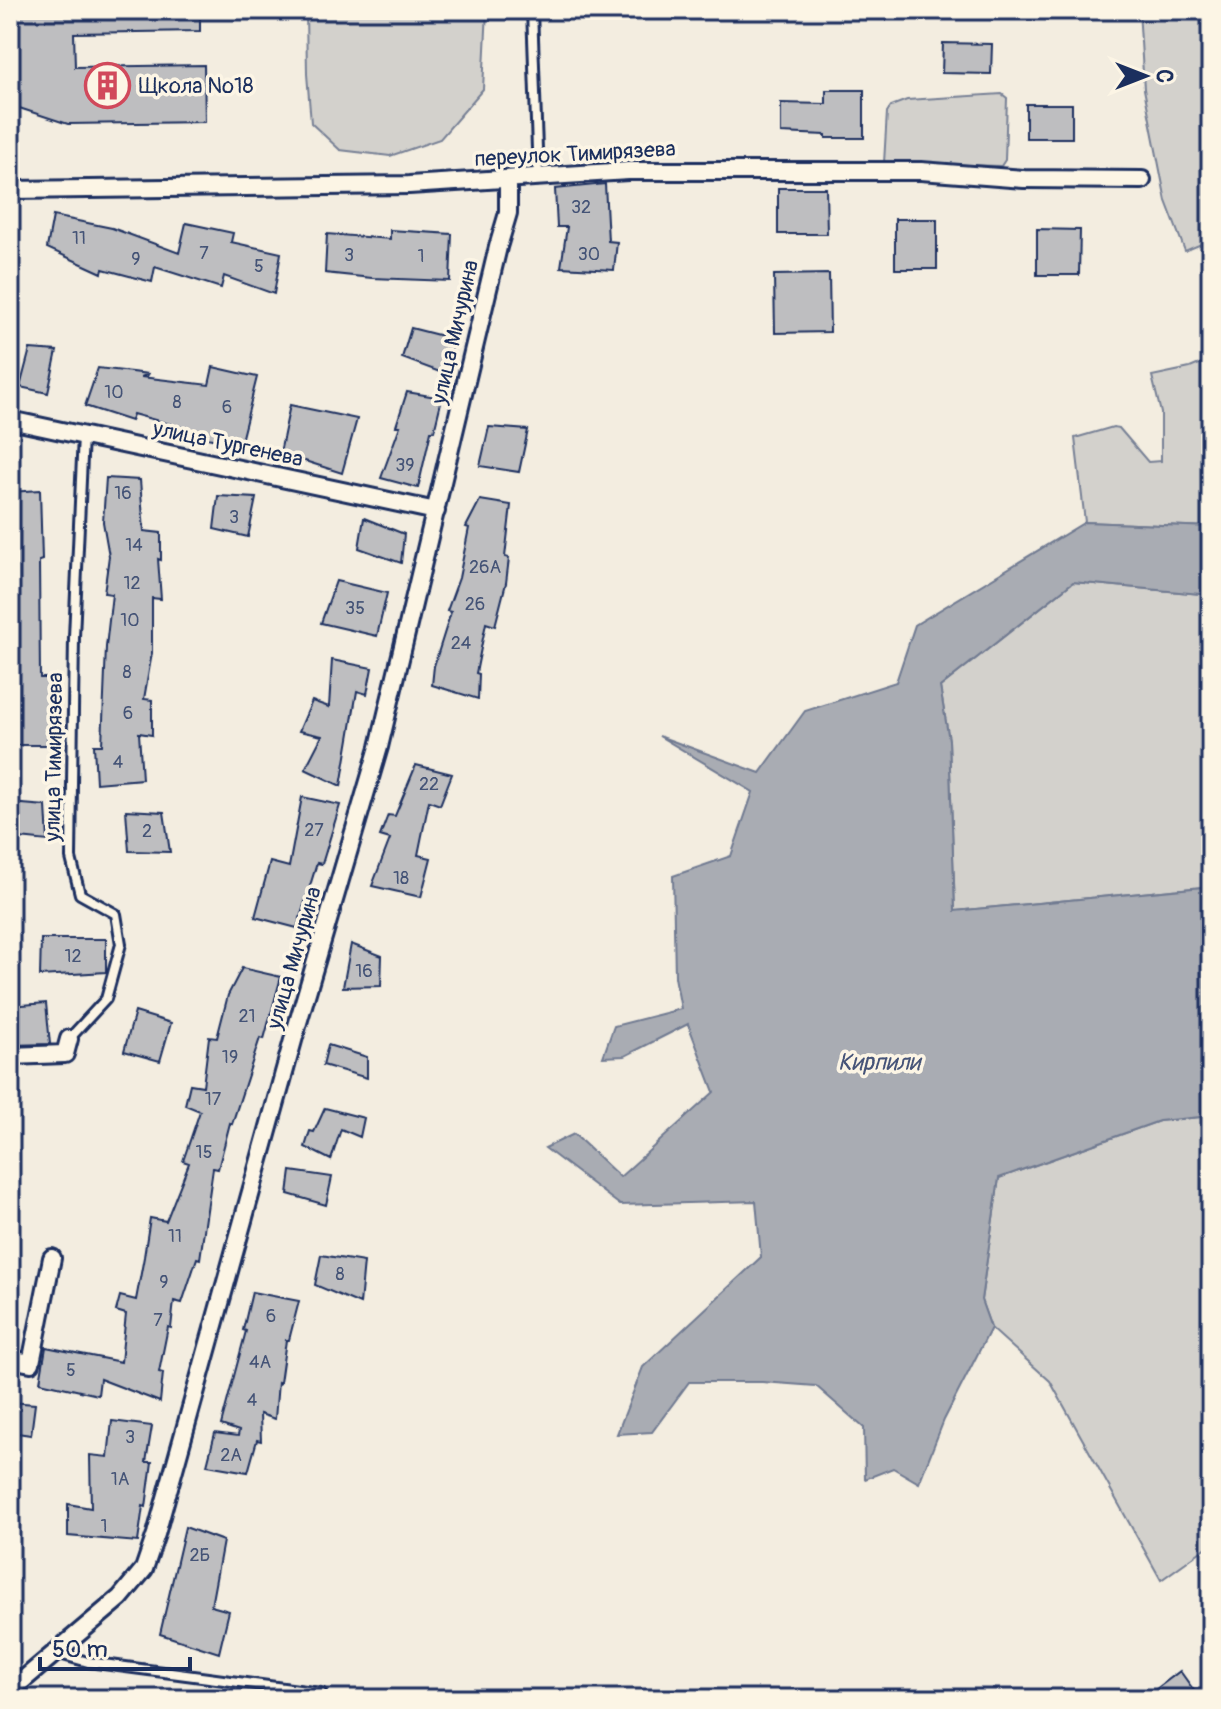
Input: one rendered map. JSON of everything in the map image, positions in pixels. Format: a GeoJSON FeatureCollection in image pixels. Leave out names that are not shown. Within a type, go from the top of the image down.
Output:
{"type":"FeatureCollection","features":[{"type":"Feature","properties":{"kind":"street","name":"переулок Тимирязева"},"geometry":{"type":"LineString","coordinates":[[10,190],[409,185],[628,171],[870,170],[1024,179],[1142,180]]}},
{"type":"Feature","properties":{"kind":"street","name":"улица Мичурина"},"geometry":{"type":"LineString","coordinates":[[10,1691],[120,1598],[144,1569],[156,1534],[292,1041],[379,747],[508,213],[508,179]]}},
{"type":"Feature","properties":{"kind":"street","name":"улица Тургенева"},"geometry":{"type":"LineString","coordinates":[[10,420],[436,511]]}},
{"type":"Feature","properties":{"kind":"street"},"geometry":{"type":"LineString","coordinates":[[10,1056],[65,1054],[69,1039]]}},
{"type":"Feature","properties":{"kind":"street"},"geometry":{"type":"LineString","coordinates":[[10,1359],[31,1363],[52,1258]]}},
{"type":"Feature","properties":{"kind":"lane"},"geometry":{"type":"LineString","coordinates":[[532,10],[538,177]]}},
{"type":"Feature","properties":{"kind":"lane","name":"улица Тимирязева"},"geometry":{"type":"LineString","coordinates":[[69,1039],[106,999],[121,944],[116,914],[80,894],[71,858],[74,637],[83,435]]}},
{"type":"Feature","properties":{"kind":"lane"},"geometry":{"type":"LineString","coordinates":[[56,1653],[88,1662],[321,1693]]}},
{"type":"Feature","properties":{"kind":"shaded area"},"geometry":{"type":"Polygon","coordinates":[[[306,10],[487,10],[483,89],[440,139],[390,156],[340,150],[311,123],[306,10]]]}},
{"type":"Feature","properties":{"kind":"shaded area"},"geometry":{"type":"Polygon","coordinates":[[[1139,10],[1211,10],[1211,240],[1185,251],[1166,201],[1144,89],[1139,10]]]}},
{"type":"Feature","properties":{"kind":"shaded area"},"geometry":{"type":"Polygon","coordinates":[[[1002,94],[1007,98],[1005,160],[1001,166],[884,163],[887,112],[891,106],[907,100],[1002,94]]]}},
{"type":"Feature","properties":{"kind":"shaded area"},"geometry":{"type":"Polygon","coordinates":[[[1211,359],[1211,527],[1085,522],[1075,438],[1119,428],[1148,462],[1161,461],[1161,413],[1152,376],[1190,368],[1211,359]]]}},
{"type":"Feature","properties":{"kind":"shaded area"},"geometry":{"type":"Polygon","coordinates":[[[1073,582],[1211,595],[1211,875],[1203,887],[955,911],[949,740],[940,687],[1073,582]]]}},
{"type":"Feature","properties":{"kind":"shaded area"},"geometry":{"type":"Polygon","coordinates":[[[1211,1116],[1211,1544],[1161,1580],[1050,1381],[991,1328],[981,1300],[999,1178],[1159,1121],[1211,1116]]]}},
{"type":"Feature","properties":{"kind":"water","name":"Кирпили"},"geometry":{"type":"Polygon","coordinates":[[[1085,522],[1211,527],[1211,595],[1073,582],[940,687],[949,740],[955,911],[1203,887],[1211,875],[1211,1116],[1159,1121],[999,1178],[981,1300],[991,1328],[944,1420],[919,1483],[893,1468],[865,1479],[864,1428],[816,1386],[689,1382],[652,1432],[617,1434],[643,1367],[761,1257],[756,1201],[620,1205],[545,1148],[574,1134],[620,1177],[714,1092],[688,1024],[625,1056],[603,1057],[614,1026],[681,1009],[675,977],[673,876],[731,856],[753,792],[659,736],[760,773],[805,711],[896,682],[915,625],[1085,522]]]}},
{"type":"Feature","properties":{"kind":"building","name":"Щкола №18"},"geometry":{"type":"Polygon","coordinates":[[[10,10],[200,10],[200,31],[74,33],[75,67],[204,65],[205,122],[68,124],[10,105],[10,10]]]}},
{"type":"Feature","properties":{"kind":"building"},"geometry":{"type":"Polygon","coordinates":[[[943,43],[992,44],[991,74],[942,73],[943,43]]]}},
{"type":"Feature","properties":{"kind":"building"},"geometry":{"type":"Polygon","coordinates":[[[826,90],[864,90],[864,138],[781,133],[781,103],[826,104],[826,90]]]}},
{"type":"Feature","properties":{"kind":"building"},"geometry":{"type":"Polygon","coordinates":[[[1026,104],[1072,104],[1072,138],[1026,138],[1026,104]]]}},
{"type":"Feature","properties":{"kind":"building"},"geometry":{"type":"Polygon","coordinates":[[[605,184],[608,241],[617,242],[614,270],[561,267],[567,227],[557,227],[555,189],[605,184]]]}},
{"type":"Feature","properties":{"kind":"building"},"geometry":{"type":"Polygon","coordinates":[[[778,188],[826,188],[827,234],[778,234],[778,188]]]}},
{"type":"Feature","properties":{"kind":"building"},"geometry":{"type":"Polygon","coordinates":[[[53,216],[112,228],[179,253],[186,223],[233,233],[231,242],[281,253],[274,294],[224,276],[221,288],[155,267],[152,282],[103,269],[102,273],[47,248],[53,216]]]}},
{"type":"Feature","properties":{"kind":"building"},"geometry":{"type":"Polygon","coordinates":[[[895,219],[937,219],[937,269],[895,269],[895,219]]]}},
{"type":"Feature","properties":{"kind":"building"},"geometry":{"type":"Polygon","coordinates":[[[1037,229],[1080,230],[1079,275],[1037,275],[1037,229]]]}},
{"type":"Feature","properties":{"kind":"building"},"geometry":{"type":"Polygon","coordinates":[[[390,230],[452,234],[450,281],[325,273],[327,234],[390,239],[390,230]]]}},
{"type":"Feature","properties":{"kind":"building"},"geometry":{"type":"Polygon","coordinates":[[[829,274],[830,332],[775,333],[774,275],[829,274]]]}},
{"type":"Feature","properties":{"kind":"building"},"geometry":{"type":"Polygon","coordinates":[[[411,328],[454,339],[445,374],[402,358],[411,328]]]}},
{"type":"Feature","properties":{"kind":"building"},"geometry":{"type":"Polygon","coordinates":[[[30,349],[57,351],[48,393],[20,387],[30,349]]]}},
{"type":"Feature","properties":{"kind":"building"},"geometry":{"type":"Polygon","coordinates":[[[213,367],[257,377],[240,445],[198,436],[199,432],[133,414],[131,421],[85,406],[98,368],[209,385],[213,367]]]}},
{"type":"Feature","properties":{"kind":"building"},"geometry":{"type":"Polygon","coordinates":[[[407,392],[442,398],[418,488],[381,478],[400,426],[396,426],[407,392]]]}},
{"type":"Feature","properties":{"kind":"building"},"geometry":{"type":"Polygon","coordinates":[[[290,405],[357,419],[342,473],[280,453],[290,405]]]}},
{"type":"Feature","properties":{"kind":"building"},"geometry":{"type":"Polygon","coordinates":[[[489,427],[528,430],[519,472],[480,466],[489,427]]]}},
{"type":"Feature","properties":{"kind":"building"},"geometry":{"type":"Polygon","coordinates":[[[106,478],[140,480],[144,531],[161,533],[161,560],[158,559],[161,599],[152,598],[152,653],[144,699],[152,700],[152,735],[139,733],[142,779],[96,783],[94,745],[102,745],[106,647],[112,594],[104,593],[109,556],[103,522],[106,478]]]}},
{"type":"Feature","properties":{"kind":"building"},"geometry":{"type":"Polygon","coordinates":[[[40,490],[40,678],[52,678],[47,745],[10,745],[10,588],[15,588],[10,492],[40,490]]]}},
{"type":"Feature","properties":{"kind":"building"},"geometry":{"type":"Polygon","coordinates":[[[218,496],[256,498],[248,537],[214,529],[218,496]]]}},
{"type":"Feature","properties":{"kind":"building"},"geometry":{"type":"Polygon","coordinates":[[[480,500],[511,505],[505,557],[509,558],[506,583],[495,626],[486,623],[476,673],[479,674],[478,699],[432,685],[434,666],[451,612],[447,611],[459,578],[469,528],[466,527],[480,500]]]}},
{"type":"Feature","properties":{"kind":"building"},"geometry":{"type":"Polygon","coordinates":[[[364,518],[404,534],[401,563],[359,548],[364,518]]]}},
{"type":"Feature","properties":{"kind":"building"},"geometry":{"type":"Polygon","coordinates":[[[336,581],[387,593],[377,636],[321,623],[336,581]]]}},
{"type":"Feature","properties":{"kind":"building"},"geometry":{"type":"Polygon","coordinates":[[[332,660],[372,668],[367,694],[357,691],[341,786],[305,769],[322,736],[299,731],[312,701],[329,707],[332,660]]]}},
{"type":"Feature","properties":{"kind":"building"},"geometry":{"type":"Polygon","coordinates":[[[416,765],[452,774],[440,805],[429,801],[418,855],[431,858],[421,897],[372,886],[390,839],[380,836],[388,815],[395,816],[416,765]]]}},
{"type":"Feature","properties":{"kind":"building"},"geometry":{"type":"Polygon","coordinates":[[[302,797],[340,805],[322,864],[317,863],[297,928],[255,917],[270,862],[289,867],[302,797]]]}},
{"type":"Feature","properties":{"kind":"building"},"geometry":{"type":"Polygon","coordinates":[[[10,803],[46,806],[48,841],[10,837],[10,803]]]}},
{"type":"Feature","properties":{"kind":"building"},"geometry":{"type":"Polygon","coordinates":[[[126,810],[164,812],[170,852],[129,851],[126,810]]]}},
{"type":"Feature","properties":{"kind":"building"},"geometry":{"type":"Polygon","coordinates":[[[41,939],[106,939],[106,972],[40,976],[41,939]]]}},
{"type":"Feature","properties":{"kind":"building"},"geometry":{"type":"Polygon","coordinates":[[[351,944],[382,956],[381,986],[343,987],[351,944]]]}},
{"type":"Feature","properties":{"kind":"building"},"geometry":{"type":"Polygon","coordinates":[[[242,968],[281,977],[264,1039],[260,1038],[230,1123],[218,1169],[213,1168],[200,1259],[197,1258],[182,1303],[174,1301],[171,1328],[168,1327],[159,1372],[163,1373],[160,1402],[100,1379],[98,1395],[40,1382],[46,1347],[121,1362],[126,1314],[116,1311],[120,1296],[136,1300],[150,1218],[166,1221],[189,1163],[183,1161],[200,1111],[185,1105],[190,1084],[203,1086],[209,1037],[217,1038],[228,995],[242,968]]]}},
{"type":"Feature","properties":{"kind":"building"},"geometry":{"type":"Polygon","coordinates":[[[46,1003],[50,1044],[10,1045],[10,1006],[46,1003]]]}},
{"type":"Feature","properties":{"kind":"building"},"geometry":{"type":"Polygon","coordinates":[[[135,1012],[171,1023],[160,1061],[124,1051],[135,1012]]]}},
{"type":"Feature","properties":{"kind":"building"},"geometry":{"type":"Polygon","coordinates":[[[328,1045],[367,1057],[367,1078],[323,1065],[328,1045]]]}},
{"type":"Feature","properties":{"kind":"building"},"geometry":{"type":"Polygon","coordinates":[[[325,1108],[364,1118],[360,1137],[341,1129],[331,1160],[305,1147],[310,1131],[314,1132],[325,1108]]]}},
{"type":"Feature","properties":{"kind":"building"},"geometry":{"type":"Polygon","coordinates":[[[291,1171],[332,1177],[326,1205],[288,1194],[291,1171]]]}},
{"type":"Feature","properties":{"kind":"building"},"geometry":{"type":"Polygon","coordinates":[[[321,1255],[364,1262],[360,1304],[315,1285],[321,1255]]]}},
{"type":"Feature","properties":{"kind":"building"},"geometry":{"type":"Polygon","coordinates":[[[252,1292],[299,1301],[289,1340],[286,1340],[275,1419],[260,1414],[261,1441],[257,1440],[248,1472],[207,1465],[215,1433],[238,1436],[239,1431],[221,1425],[246,1331],[243,1330],[252,1292]]]}},
{"type":"Feature","properties":{"kind":"building"},"geometry":{"type":"Polygon","coordinates":[[[10,1402],[35,1404],[31,1435],[10,1432],[10,1402]]]}},
{"type":"Feature","properties":{"kind":"building"},"geometry":{"type":"Polygon","coordinates":[[[112,1421],[152,1426],[146,1462],[152,1462],[138,1542],[68,1536],[68,1504],[91,1508],[90,1455],[108,1457],[112,1421]]]}},
{"type":"Feature","properties":{"kind":"building"},"geometry":{"type":"Polygon","coordinates":[[[185,1527],[223,1541],[211,1606],[229,1611],[219,1653],[160,1634],[185,1527]]]}},
{"type":"Feature","properties":{"kind":"building"},"geometry":{"type":"Polygon","coordinates":[[[1180,1671],[1200,1699],[1143,1699],[1180,1671]]]}},
{"type":"Feature","properties":{"kind":"place","name":"Щкола №18"},"geometry":{"type":"Point","coordinates":[107,86]}}]}
